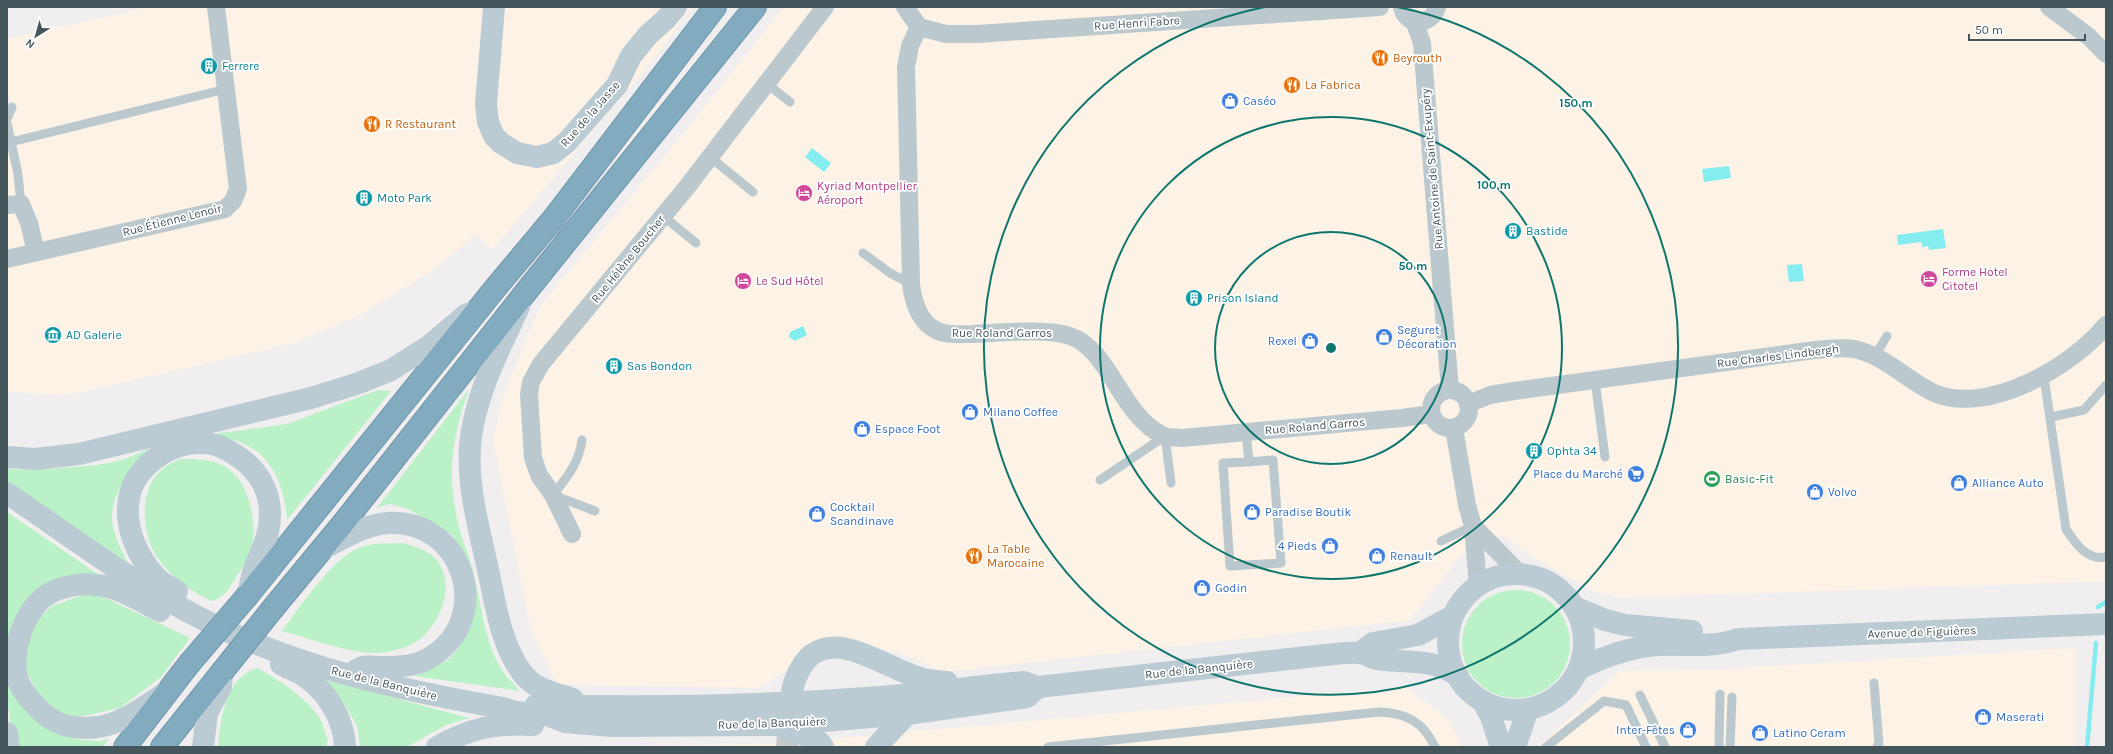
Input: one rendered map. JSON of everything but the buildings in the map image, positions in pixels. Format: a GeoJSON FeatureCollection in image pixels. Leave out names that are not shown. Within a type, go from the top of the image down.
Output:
{"type":"FeatureCollection","features":[{"type":"Feature","properties":{"kind":"highway"},"geometry":{"type":"LineString","coordinates":[[125,747],[166,692],[248,595],[554,218],[715,7]]}},
{"type":"Feature","properties":{"kind":"highway"},"geometry":{"type":"LineString","coordinates":[[162,747],[274,607],[324,548],[525,293],[756,7]]}},
{"type":"Feature","properties":{"kind":"main road","name":"Rue de la Jasse"},"geometry":{"type":"LineString","coordinates":[[494,7],[486,95],[488,122],[494,136],[501,143],[527,157],[548,156],[567,142],[617,85],[635,51],[648,35],[666,19],[676,7]]}},
{"type":"Feature","properties":{"kind":"main road"},"geometry":{"type":"LineString","coordinates":[[7,458],[35,459],[79,454],[311,398],[359,383],[391,370],[429,346],[453,327],[498,286]]}},
{"type":"Feature","properties":{"kind":"main road"},"geometry":{"type":"LineString","coordinates":[[525,293],[489,372],[473,425],[470,444],[471,475],[475,508],[495,604],[504,634],[514,659],[523,674],[532,682],[558,695],[573,698],[582,706]]}},
{"type":"Feature","properties":{"kind":"main road"},"geometry":{"type":"LineString","coordinates":[[201,619],[190,601],[154,574],[136,548],[130,532],[128,514],[129,497],[136,480],[147,465],[168,451],[197,443],[215,445],[233,453],[248,463],[260,478],[268,497],[270,527],[264,549],[254,570],[248,595]]}},
{"type":"Feature","properties":{"kind":"main road"},"geometry":{"type":"LineString","coordinates":[[7,493],[144,586],[201,619]]}},
{"type":"Feature","properties":{"kind":"main road"},"geometry":{"type":"LineString","coordinates":[[324,548],[373,525],[390,523],[407,524],[433,534],[444,542],[459,563],[463,574],[465,586],[462,616],[456,630],[446,644],[435,655],[413,664],[400,667],[363,667],[347,676]]}},
{"type":"Feature","properties":{"kind":"main road"},"geometry":{"type":"LineString","coordinates":[[1520,574],[1536,577],[1551,584],[1564,594],[1574,606],[1582,626],[1584,648],[1579,669],[1567,688],[1550,702],[1528,709],[1513,710],[1497,707],[1483,701],[1465,686],[1458,676],[1452,662],[1449,647],[1449,631],[1454,616],[1464,599],[1478,586],[1498,577],[1520,574]]}},
{"type":"Feature","properties":{"kind":"main road"},"geometry":{"type":"LineString","coordinates":[[166,692],[135,713],[117,721],[98,727],[78,728],[64,725],[51,719],[40,711],[27,696],[19,682],[16,667],[16,649],[21,631],[38,603],[51,593],[78,586],[95,584],[114,588],[160,611],[201,619]]}},
{"type":"Feature","properties":{"kind":"main road","name":"Avenue de Figuières"},"geometry":{"type":"LineString","coordinates":[[1574,606],[1605,620],[1625,625],[1722,633],[1738,639]]}},
{"type":"Feature","properties":{"kind":"main road"},"geometry":{"type":"LineString","coordinates":[[1360,653],[1373,642],[1418,635],[1454,616]]}},
{"type":"Feature","properties":{"kind":"main road","name":"Rue de la Banquière"},"geometry":{"type":"LineString","coordinates":[[201,619],[268,648],[347,676],[410,691],[503,708],[515,712],[547,715],[565,722],[612,726],[776,725],[907,714],[1026,697],[1038,687]]}},
{"type":"Feature","properties":{"kind":"main road","name":"Avenue de Figuières"},"geometry":{"type":"LineString","coordinates":[[1579,669],[1610,655],[1644,647],[1725,644],[1738,639],[2106,624]]}},
{"type":"Feature","properties":{"kind":"main road"},"geometry":{"type":"LineString","coordinates":[[792,690],[797,674],[809,658],[824,649],[840,647],[866,654],[919,678],[957,683],[961,687]]}},
{"type":"Feature","properties":{"kind":"main road"},"geometry":{"type":"LineString","coordinates":[[268,648],[282,665],[303,675],[317,686],[329,700],[339,718],[345,747]]}},
{"type":"Feature","properties":{"kind":"main road","name":"Rue de la Banquière"},"geometry":{"type":"LineString","coordinates":[[503,708],[514,704],[582,706],[725,706],[791,703],[881,697],[961,687],[1024,682],[1038,687],[1317,656],[1360,653],[1376,659],[1408,660],[1430,664],[1446,668],[1458,676]]}},
{"type":"Feature","properties":{"kind":"main road"},"geometry":{"type":"LineString","coordinates":[[203,747],[207,713],[221,687],[222,672]]}},
{"type":"Feature","properties":{"kind":"main road"},"geometry":{"type":"LineString","coordinates":[[1483,701],[1491,717],[1501,747]]}},
{"type":"Feature","properties":{"kind":"main road"},"geometry":{"type":"LineString","coordinates":[[1515,747],[1528,709]]}},
{"type":"Feature","properties":{"kind":"main road"},"geometry":{"type":"LineString","coordinates":[[876,747],[907,714]]}},
{"type":"Feature","properties":{"kind":"main road"},"geometry":{"type":"LineString","coordinates":[[437,747],[458,735],[476,729],[506,724],[549,726],[565,722]]}},
{"type":"Feature","properties":{"kind":"main road"},"geometry":{"type":"LineString","coordinates":[[776,725],[797,734],[813,737],[823,747]]}},
{"type":"Feature","properties":{"kind":"main road"},"geometry":{"type":"LineString","coordinates":[[7,733],[9,747]]}},
{"type":"Feature","properties":{"kind":"street","name":"Rue Étienne Lenoir"},"geometry":{"type":"LineString","coordinates":[[7,259],[225,209],[233,201],[238,189],[216,7]]}},
{"type":"Feature","properties":{"kind":"street","name":"Rue Hélène Boucher"},"geometry":{"type":"LineString","coordinates":[[572,534],[553,495],[539,475],[534,458],[530,404],[531,382],[541,364],[710,157],[824,7]]}},
{"type":"Feature","properties":{"kind":"street"},"geometry":{"type":"LineString","coordinates":[[905,7],[919,27]]}},
{"type":"Feature","properties":{"kind":"street","name":"Rue Henri Fabre"},"geometry":{"type":"LineString","coordinates":[[919,27],[946,34],[977,34],[1212,13],[1379,7],[1424,13]]}},
{"type":"Feature","properties":{"kind":"street"},"geometry":{"type":"LineString","coordinates":[[2049,7],[2102,50]]}},
{"type":"Feature","properties":{"kind":"street","name":"Rue Antoine de Saint-Exupéry"},"geometry":{"type":"LineString","coordinates":[[1424,13],[1422,43],[1450,390]]}},
{"type":"Feature","properties":{"kind":"street","name":"Rue Roland Garros"},"geometry":{"type":"LineString","coordinates":[[919,27],[910,46],[906,67],[911,284],[914,302],[921,317],[934,329],[952,334],[1054,332],[1080,339],[1090,348],[1130,406],[1147,426],[1165,436],[1182,438],[1431,414]]}},
{"type":"Feature","properties":{"kind":"street"},"geometry":{"type":"LineString","coordinates":[[14,205],[29,223],[36,252]]}},
{"type":"Feature","properties":{"kind":"street","name":"Rue Charles Lindbergh"},"geometry":{"type":"LineString","coordinates":[[1468,404],[1490,395],[1815,350],[1846,348],[1874,356],[1918,384],[1936,393],[1949,397],[1963,398],[1994,394],[2019,387],[2044,376],[2082,350],[2106,325]]}},
{"type":"Feature","properties":{"kind":"street"},"geometry":{"type":"LineString","coordinates":[[1450,390],[1461,394],[1468,404],[1467,416],[1464,421],[1454,428],[1442,427],[1431,414],[1431,408],[1435,397],[1444,391],[1450,390]]}},
{"type":"Feature","properties":{"kind":"street"},"geometry":{"type":"LineString","coordinates":[[1454,428],[1467,505],[1473,526],[1478,586]]}},
{"type":"Feature","properties":{"kind":"street"},"geometry":{"type":"LineString","coordinates":[[1473,526],[1520,574]]}},
{"type":"Feature","properties":{"kind":"lane"},"geometry":{"type":"LineString","coordinates":[[766,83],[790,102]]}},
{"type":"Feature","properties":{"kind":"lane"},"geometry":{"type":"LineString","coordinates":[[11,142],[226,88]]}},
{"type":"Feature","properties":{"kind":"lane"},"geometry":{"type":"LineString","coordinates":[[7,119],[12,107]]}},
{"type":"Feature","properties":{"kind":"lane"},"geometry":{"type":"LineString","coordinates":[[7,123],[18,174],[14,205]]}},
{"type":"Feature","properties":{"kind":"lane"},"geometry":{"type":"LineString","coordinates":[[710,157],[753,192]]}},
{"type":"Feature","properties":{"kind":"lane"},"geometry":{"type":"LineString","coordinates":[[663,216],[696,243]]}},
{"type":"Feature","properties":{"kind":"lane"},"geometry":{"type":"LineString","coordinates":[[863,253],[890,273],[911,284]]}},
{"type":"Feature","properties":{"kind":"lane"},"geometry":{"type":"LineString","coordinates":[[1874,356],[1887,336]]}},
{"type":"Feature","properties":{"kind":"lane"},"geometry":{"type":"LineString","coordinates":[[2044,376],[2066,529],[2080,550],[2102,558],[2106,557]]}},
{"type":"Feature","properties":{"kind":"lane"},"geometry":{"type":"LineString","coordinates":[[1595,380],[1605,457]]}},
{"type":"Feature","properties":{"kind":"lane"},"geometry":{"type":"LineString","coordinates":[[2051,418],[2084,410],[2106,385]]}},
{"type":"Feature","properties":{"kind":"lane"},"geometry":{"type":"LineString","coordinates":[[1246,432],[1249,462]]}},
{"type":"Feature","properties":{"kind":"lane"},"geometry":{"type":"LineString","coordinates":[[1100,480],[1165,436],[1171,483]]}},
{"type":"Feature","properties":{"kind":"lane"},"geometry":{"type":"LineString","coordinates":[[582,440],[581,452],[574,468],[553,495],[595,511]]}},
{"type":"Feature","properties":{"kind":"lane"},"geometry":{"type":"LineString","coordinates":[[1273,460],[1280,563],[1230,566],[1223,463],[1249,462],[1273,460]]}},
{"type":"Feature","properties":{"kind":"lane"},"geometry":{"type":"LineString","coordinates":[[1441,541],[1473,526]]}},
{"type":"Feature","properties":{"kind":"lane"},"geometry":{"type":"LineString","coordinates":[[1874,684],[1879,744],[1877,747]]}},
{"type":"Feature","properties":{"kind":"lane"},"geometry":{"type":"LineString","coordinates":[[1719,747],[1720,694]]}},
{"type":"Feature","properties":{"kind":"lane"},"geometry":{"type":"LineString","coordinates":[[1640,695],[1665,747]]}},
{"type":"Feature","properties":{"kind":"lane"},"geometry":{"type":"LineString","coordinates":[[1730,747],[1732,697]]}},
{"type":"Feature","properties":{"kind":"lane"},"geometry":{"type":"LineString","coordinates":[[1546,747],[1604,701],[1626,706],[1646,747]]}},
{"type":"Feature","properties":{"kind":"lane"},"geometry":{"type":"LineString","coordinates":[[1048,747],[1380,712],[1397,714],[1420,724],[1435,747]]}},
{"type":"Feature","properties":{"kind":"shaded area"},"geometry":{"type":"Polygon","coordinates":[[[150,7],[692,7],[649,65],[492,250],[476,234],[439,266],[360,315],[294,343],[63,396],[7,391],[7,104],[11,103],[7,88],[7,39],[150,7]]]}},
{"type":"Feature","properties":{"kind":"shaded area"},"geometry":{"type":"Polygon","coordinates":[[[784,7],[2106,7],[2106,581],[1617,597],[1593,591],[1534,558],[1503,536],[1470,544],[1410,620],[944,672],[912,658],[857,641],[829,640],[761,688],[557,684],[531,630],[493,441],[502,399],[540,306],[690,125],[784,7]]]}},
{"type":"Feature","properties":{"kind":"shaded area"},"geometry":{"type":"Polygon","coordinates":[[[2075,648],[2075,747],[1538,747],[1620,671],[1725,669],[2075,648]]]}},
{"type":"Feature","properties":{"kind":"shaded area"},"geometry":{"type":"Polygon","coordinates":[[[1406,687],[1449,720],[1462,747],[562,746],[775,744],[1406,687]]]}},
{"type":"Feature","properties":{"kind":"green space"},"geometry":{"type":"Polygon","coordinates":[[[469,389],[458,425],[452,459],[453,493],[456,512],[462,537],[473,569],[487,636],[502,670],[520,691],[414,676],[448,660],[458,649],[467,630],[465,556],[453,536],[406,508],[389,504],[377,508],[469,389]]]}},
{"type":"Feature","properties":{"kind":"green space"},"geometry":{"type":"Polygon","coordinates":[[[378,390],[391,391],[287,520],[281,487],[271,467],[264,458],[246,445],[214,434],[287,424],[378,390]]]}},
{"type":"Feature","properties":{"kind":"green space"},"geometry":{"type":"Polygon","coordinates":[[[149,448],[120,487],[115,498],[112,522],[119,546],[129,565],[7,482],[7,468],[69,468],[96,465],[124,459],[149,448]]]}},
{"type":"Feature","properties":{"kind":"green space"},"geometry":{"type":"Polygon","coordinates":[[[180,459],[207,460],[222,465],[231,471],[239,480],[249,501],[253,525],[252,547],[243,567],[231,585],[220,598],[216,600],[211,601],[182,584],[164,567],[153,550],[148,538],[145,512],[149,487],[155,477],[164,468],[180,459]]]}},
{"type":"Feature","properties":{"kind":"green space"},"geometry":{"type":"Polygon","coordinates":[[[7,512],[99,575],[37,591],[21,607],[7,649],[7,512]]]}},
{"type":"Feature","properties":{"kind":"green space"},"geometry":{"type":"Polygon","coordinates":[[[404,543],[421,549],[433,556],[442,569],[445,579],[446,590],[440,612],[435,622],[420,639],[413,644],[400,649],[376,653],[349,650],[282,631],[317,584],[339,561],[350,553],[371,544],[404,543]]]}},
{"type":"Feature","properties":{"kind":"green space"},"geometry":{"type":"Polygon","coordinates":[[[1516,590],[1537,594],[1554,606],[1566,623],[1570,644],[1566,665],[1554,682],[1537,694],[1516,698],[1495,694],[1478,682],[1466,665],[1462,644],[1466,623],[1478,606],[1495,594],[1516,590]]]}},
{"type":"Feature","properties":{"kind":"green space"},"geometry":{"type":"Polygon","coordinates":[[[88,593],[101,596],[190,638],[161,677],[120,708],[74,718],[55,710],[36,691],[26,669],[26,644],[36,621],[52,606],[88,593]]]}},
{"type":"Feature","properties":{"kind":"green space"},"geometry":{"type":"Polygon","coordinates":[[[257,668],[300,696],[314,710],[319,717],[328,741],[326,747],[218,747],[223,712],[231,690],[238,680],[246,673],[257,668]]]}},
{"type":"Feature","properties":{"kind":"green space"},"geometry":{"type":"Polygon","coordinates":[[[7,675],[15,697],[31,717],[78,740],[101,741],[109,738],[103,747],[14,747],[7,700],[7,675]]]}},
{"type":"Feature","properties":{"kind":"green space"},"geometry":{"type":"Polygon","coordinates":[[[326,680],[469,718],[446,725],[407,747],[360,747],[357,726],[345,705],[326,680]]]}},
{"type":"Feature","properties":{"kind":"water"},"geometry":{"type":"Polygon","coordinates":[[[812,148],[831,163],[824,172],[805,157],[812,148]]]}},
{"type":"Feature","properties":{"kind":"water"},"geometry":{"type":"Polygon","coordinates":[[[1729,166],[1731,178],[1704,182],[1702,169],[1729,166]]]}},
{"type":"Feature","properties":{"kind":"water"},"geometry":{"type":"Polygon","coordinates":[[[1943,229],[1946,248],[1929,250],[1928,246],[1922,247],[1921,242],[1898,245],[1897,235],[1943,229]]]}},
{"type":"Feature","properties":{"kind":"water"},"geometry":{"type":"Polygon","coordinates":[[[1802,264],[1804,281],[1789,282],[1787,265],[1802,264]]]}},
{"type":"Feature","properties":{"kind":"water"},"geometry":{"type":"Polygon","coordinates":[[[803,326],[807,335],[795,341],[789,337],[790,332],[803,326]]]}},
{"type":"Feature","properties":{"kind":"waterway"},"geometry":{"type":"LineString","coordinates":[[2098,607],[2106,602]]}},
{"type":"Feature","properties":{"kind":"waterway"},"geometry":{"type":"LineString","coordinates":[[2087,747],[2096,643]]}},
{"type":"Feature","properties":{"kind":"tunnel"},"geometry":{"type":"LineString","coordinates":[[787,747],[790,711]]}},
{"type":"Feature","properties":{"kind":"place","name":"Beyrouth"},"geometry":{"type":"Point","coordinates":[1380,58]}},
{"type":"Feature","properties":{"kind":"place","name":"Ferrere"},"geometry":{"type":"Point","coordinates":[209,66]}},
{"type":"Feature","properties":{"kind":"place","name":"La Fabrica"},"geometry":{"type":"Point","coordinates":[1292,85]}},
{"type":"Feature","properties":{"kind":"place","name":"Caséo"},"geometry":{"type":"Point","coordinates":[1230,101]}},
{"type":"Feature","properties":{"kind":"place","name":"R Restaurant"},"geometry":{"type":"Point","coordinates":[372,124]}},
{"type":"Feature","properties":{"kind":"place","name":"Kyriad Montpellier Aéroport"},"geometry":{"type":"Point","coordinates":[804,193]}},
{"type":"Feature","properties":{"kind":"place","name":"Moto Park"},"geometry":{"type":"Point","coordinates":[364,198]}},
{"type":"Feature","properties":{"kind":"place","name":"Bastide"},"geometry":{"type":"Point","coordinates":[1513,231]}},
{"type":"Feature","properties":{"kind":"place","name":"Forme Hotel Citotel"},"geometry":{"type":"Point","coordinates":[1929,279]}},
{"type":"Feature","properties":{"kind":"place","name":"Le Sud Hôtel"},"geometry":{"type":"Point","coordinates":[743,281]}},
{"type":"Feature","properties":{"kind":"place","name":"Prison Island"},"geometry":{"type":"Point","coordinates":[1194,298]}},
{"type":"Feature","properties":{"kind":"place","name":"AD Galerie"},"geometry":{"type":"Point","coordinates":[53,335]}},
{"type":"Feature","properties":{"kind":"place","name":"Seguret Décoration"},"geometry":{"type":"Point","coordinates":[1384,337]}},
{"type":"Feature","properties":{"kind":"place","name":"Rexel"},"geometry":{"type":"Point","coordinates":[1310,341]}},
{"type":"Feature","properties":{"kind":"place","name":"Sas Bondon"},"geometry":{"type":"Point","coordinates":[614,366]}},
{"type":"Feature","properties":{"kind":"place","name":"Milano Coffee"},"geometry":{"type":"Point","coordinates":[970,412]}},
{"type":"Feature","properties":{"kind":"place","name":"Espace Foot"},"geometry":{"type":"Point","coordinates":[862,429]}},
{"type":"Feature","properties":{"kind":"place","name":"Ophta 34"},"geometry":{"type":"Point","coordinates":[1534,451]}},
{"type":"Feature","properties":{"kind":"place","name":"Place du Marché"},"geometry":{"type":"Point","coordinates":[1636,474]}},
{"type":"Feature","properties":{"kind":"place","name":"Basic-Fit"},"geometry":{"type":"Point","coordinates":[1712,479]}},
{"type":"Feature","properties":{"kind":"place","name":"Alliance Auto"},"geometry":{"type":"Point","coordinates":[1959,483]}},
{"type":"Feature","properties":{"kind":"place","name":"Volvo"},"geometry":{"type":"Point","coordinates":[1815,492]}},
{"type":"Feature","properties":{"kind":"place","name":"Paradise Boutik"},"geometry":{"type":"Point","coordinates":[1252,512]}},
{"type":"Feature","properties":{"kind":"place","name":"Cocktail Scandinave"},"geometry":{"type":"Point","coordinates":[817,514]}},
{"type":"Feature","properties":{"kind":"place","name":"4 Pieds"},"geometry":{"type":"Point","coordinates":[1330,546]}},
{"type":"Feature","properties":{"kind":"place","name":"La Table Marocaine"},"geometry":{"type":"Point","coordinates":[974,556]}},
{"type":"Feature","properties":{"kind":"place","name":"Renault"},"geometry":{"type":"Point","coordinates":[1377,556]}},
{"type":"Feature","properties":{"kind":"place","name":"Godin"},"geometry":{"type":"Point","coordinates":[1202,588]}},
{"type":"Feature","properties":{"kind":"place","name":"Maserati"},"geometry":{"type":"Point","coordinates":[1983,717]}},
{"type":"Feature","properties":{"kind":"place","name":"Inter-Fêtes"},"geometry":{"type":"Point","coordinates":[1688,730]}},
{"type":"Feature","properties":{"kind":"place","name":"Latino Ceram"},"geometry":{"type":"Point","coordinates":[1760,733]}}]}
